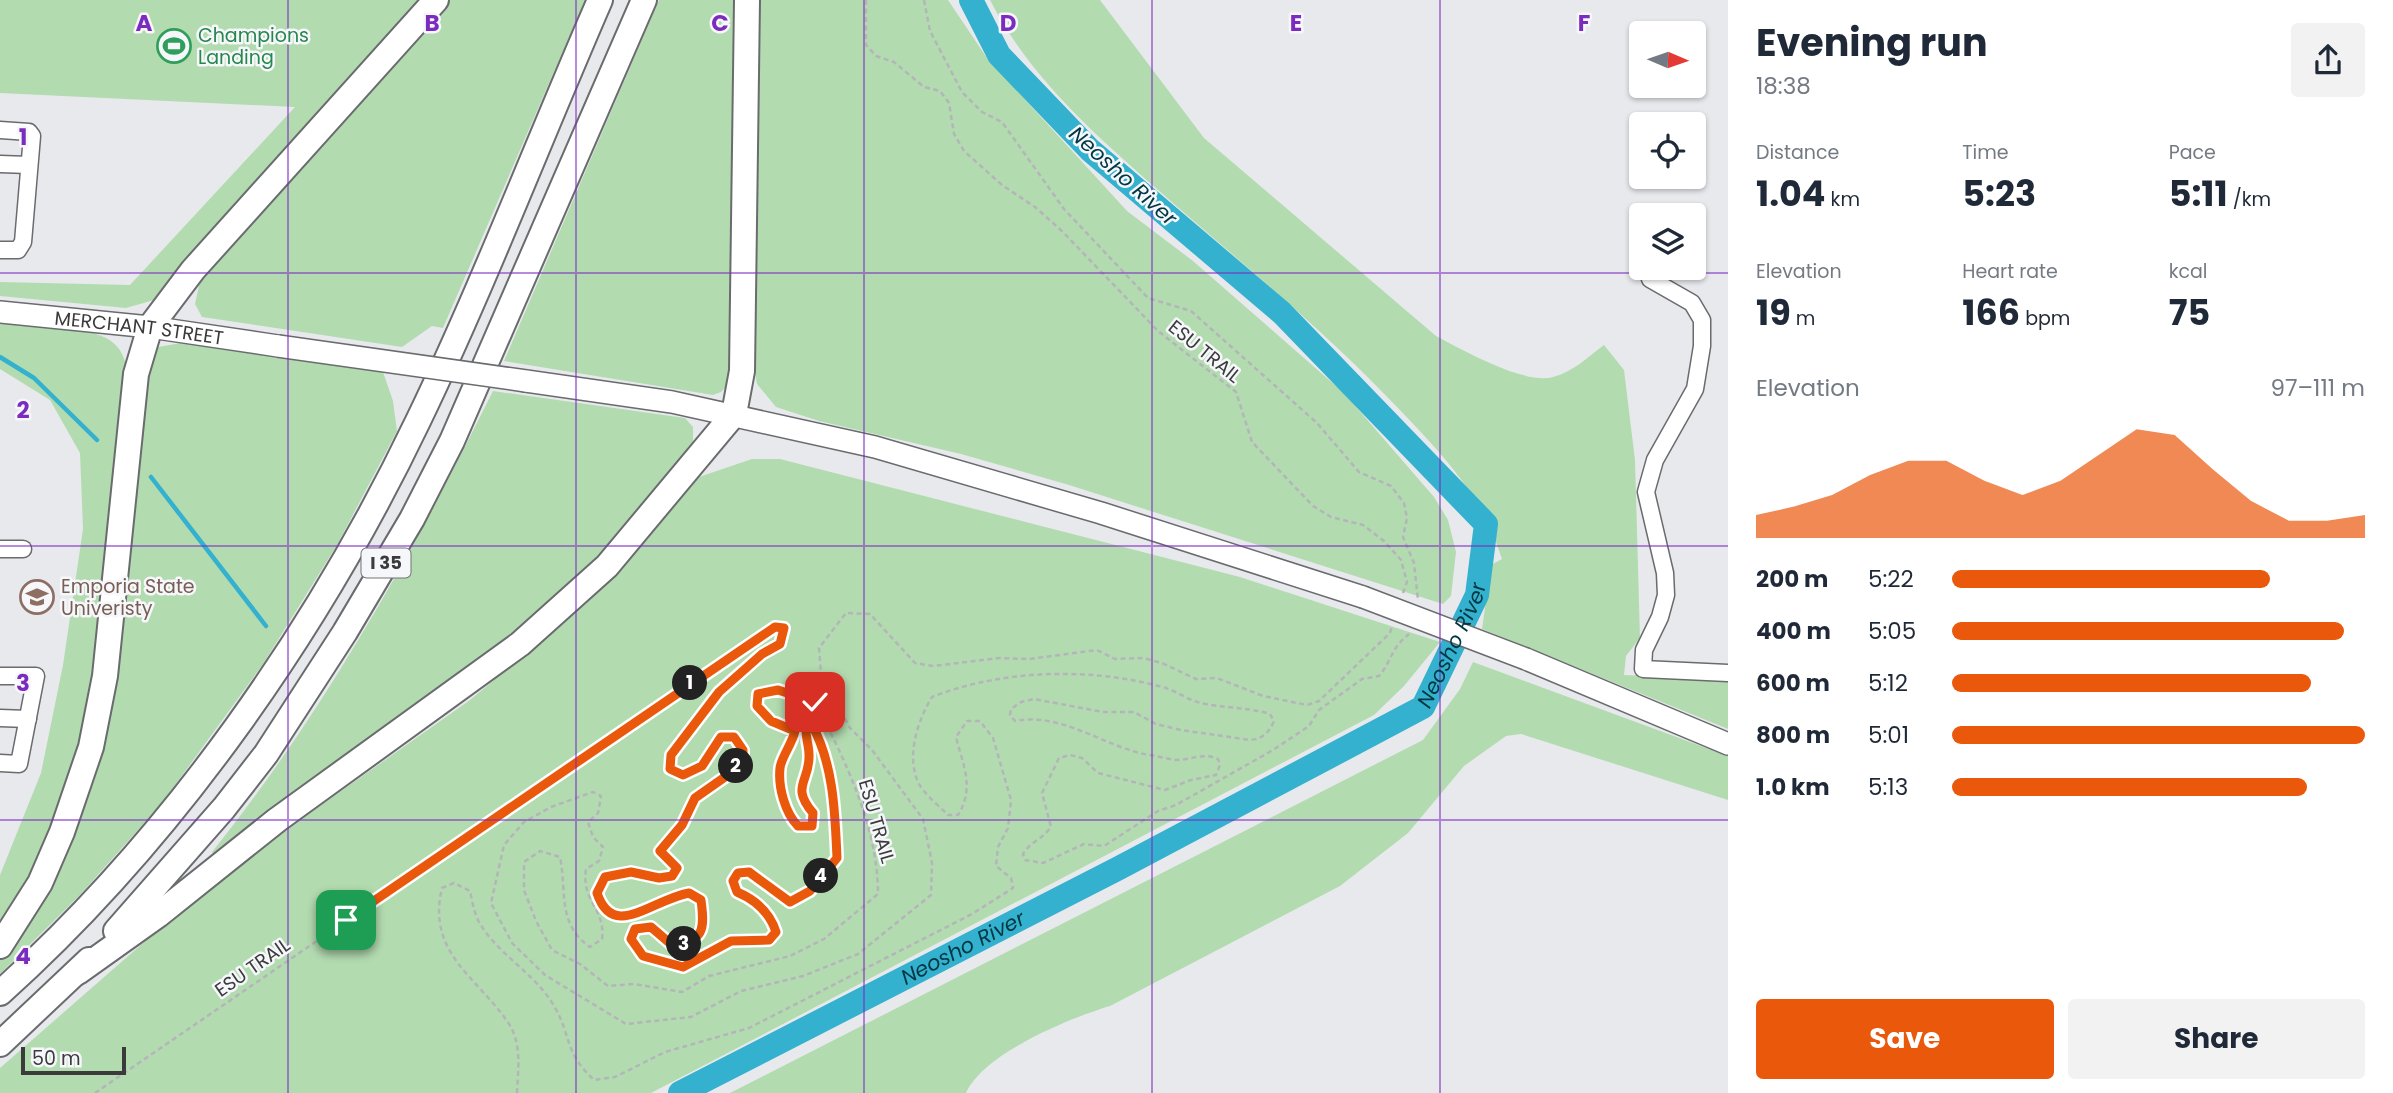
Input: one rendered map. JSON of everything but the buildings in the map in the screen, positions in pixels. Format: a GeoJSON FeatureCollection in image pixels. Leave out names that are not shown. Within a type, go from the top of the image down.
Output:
{"type":"FeatureCollection","features":[{"type":"Feature","properties":{"kind":"highway"},"geometry":{"type":"LineString","coordinates":[[0,946],[40,883],[62,832],[91,747],[105,676],[136,374],[150,327],[193,270],[436,0]]}},
{"type":"Feature","properties":{"kind":"highway","name":"I 35"},"geometry":{"type":"LineString","coordinates":[[0,993],[105,886],[174,808],[277,672],[349,552],[418,421],[600,0]]}},
{"type":"Feature","properties":{"kind":"highway","name":"I 35"},"geometry":{"type":"LineString","coordinates":[[0,1044],[78,972],[149,896],[266,754],[345,632],[412,519],[452,441],[644,0]]}},
{"type":"Feature","properties":{"kind":"highway"},"geometry":{"type":"LineString","coordinates":[[78,972],[158,915],[288,812],[520,644],[607,566],[734,414],[742,371],[747,0]]}},
{"type":"Feature","properties":{"kind":"main road","name":"MERCHANT STREET"},"geometry":{"type":"LineString","coordinates":[[0,312],[150,327],[526,381],[734,414],[874,447],[1101,513],[1363,597],[1527,659],[1728,744]]}},
{"type":"Feature","properties":{"kind":"street"},"geometry":{"type":"LineString","coordinates":[[0,130],[29,132],[32,136],[23,242],[18,250],[0,250]]}},
{"type":"Feature","properties":{"kind":"street"},"geometry":{"type":"LineString","coordinates":[[0,164],[29,166]]}},
{"type":"Feature","properties":{"kind":"street"},"geometry":{"type":"LineString","coordinates":[[1652,280],[1692,303],[1702,320],[1702,346],[1695,389],[1655,460],[1646,492],[1665,573],[1666,595],[1660,617],[1644,650],[1643,669],[1728,673]]}},
{"type":"Feature","properties":{"kind":"street"},"geometry":{"type":"LineString","coordinates":[[0,549],[23,549]]}},
{"type":"Feature","properties":{"kind":"street"},"geometry":{"type":"LineString","coordinates":[[0,676],[36,676],[19,764],[0,763]]}},
{"type":"Feature","properties":{"kind":"street"},"geometry":{"type":"LineString","coordinates":[[0,718],[28,719]]}},
{"type":"Feature","properties":{"kind":"path","name":"ESU TRAIL"},"geometry":{"type":"LineString","coordinates":[[866,0],[866,45],[876,56],[894,62],[924,87],[940,91],[949,103],[954,134],[964,151],[1002,185],[1035,207],[1063,232],[1158,331],[1236,393],[1252,442],[1314,506],[1331,517],[1363,525],[1384,541],[1401,561],[1407,582],[1403,595]]}},
{"type":"Feature","properties":{"kind":"path","name":"ESU TRAIL"},"geometry":{"type":"LineString","coordinates":[[923,0],[930,31],[962,92],[982,112],[1002,122],[1064,209],[1148,298],[1191,311],[1317,423],[1359,472],[1391,486],[1404,503],[1407,518],[1402,537],[1414,563],[1420,608]]}},
{"type":"Feature","properties":{"kind":"path","name":"ESU TRAIL"},"geometry":{"type":"LineString","coordinates":[[94,1093],[775,627],[784,628],[780,644],[762,654],[719,692],[671,755],[670,769],[683,775],[702,766],[721,737],[734,737],[743,750],[743,758],[725,777],[695,798],[682,825],[663,844],[660,851],[677,868],[672,876],[659,878],[631,872],[605,877],[597,893],[602,910],[613,918],[623,918],[674,896],[689,893],[701,900],[704,919],[700,935],[690,943],[672,945],[651,927],[635,929],[631,939],[643,956],[683,967],[731,941],[769,940],[776,932],[772,917],[749,897],[737,892],[733,881],[738,873],[749,872],[764,880],[790,902],[810,891],[837,858],[836,804],[821,741],[812,725],[806,726],[808,768],[800,784],[803,802],[813,813],[812,826],[798,826],[787,815],[780,766],[792,746],[795,731],[771,721],[757,706],[758,694],[778,690],[815,702],[833,738],[867,826],[878,867],[878,894],[824,939],[790,956],[709,976],[682,992],[634,984],[608,986],[580,964],[552,950],[524,890],[524,862],[540,851],[560,857],[565,884],[565,912],[574,936],[590,947],[602,939],[604,926],[583,886],[586,869],[599,861],[603,846],[593,837],[588,822],[598,813],[601,796],[593,792],[551,807],[524,822],[503,845],[491,903],[512,943],[545,975],[626,1024],[691,1017],[741,991],[803,976],[858,954],[931,895],[932,863],[923,819],[872,750],[850,728],[821,673],[819,648],[846,614],[870,614],[915,663],[933,666],[999,658],[1029,659],[1097,650],[1115,659],[1143,658],[1162,663],[1195,679],[1217,678],[1263,696],[1307,705],[1319,701],[1390,633],[1394,620]]}},
{"type":"Feature","properties":{"kind":"path"},"geometry":{"type":"LineString","coordinates":[[517,1093],[519,1058],[510,1025],[462,971],[447,944],[436,911],[442,888],[454,883],[470,891],[478,920],[500,950],[532,979],[555,1006],[577,1064],[594,1080],[615,1077],[665,1052],[749,1028],[972,914],[1013,888],[1011,878],[996,866],[998,847],[1008,828],[1011,800],[993,738],[980,721],[967,721],[956,737],[968,778],[966,802],[958,815],[948,815],[919,784],[913,766],[915,748],[920,716],[932,697],[983,681],[1077,675],[1137,682],[1168,689],[1197,702],[1270,714],[1273,721],[1271,729],[1261,739],[1250,740],[1156,724],[1134,712],[1103,712],[1034,699],[1021,702],[1011,709],[1010,715],[1015,721],[1031,718],[1054,722],[1136,752],[1177,760],[1209,755],[1217,759],[1220,765],[1216,775],[1164,790],[1098,773],[1082,758],[1070,755],[1059,758],[1042,793],[1051,827],[1043,839],[1027,848],[1024,853],[1025,860],[1043,863],[1084,844],[1104,846],[1157,811],[1176,806],[1273,750],[1309,726],[1319,710],[1362,679],[1379,676],[1389,664],[1394,646],[1415,629]]}},
{"type":"Feature","properties":{"kind":"green space","name":"Champions Landing"},"geometry":{"type":"Polygon","coordinates":[[[0,0],[420,0],[154,300],[126,308],[0,296],[0,282],[130,285],[295,107],[0,93],[0,0]]]}},
{"type":"Feature","properties":{"kind":"green space"},"geometry":{"type":"Polygon","coordinates":[[[442,0],[585,0],[443,328],[432,326],[402,347],[202,317],[195,304],[202,272],[442,0]]]}},
{"type":"Feature","properties":{"kind":"green space"},"geometry":{"type":"Polygon","coordinates":[[[659,0],[743,0],[729,384],[713,395],[504,361],[659,0]]]}},
{"type":"Feature","properties":{"kind":"green space"},"geometry":{"type":"Polygon","coordinates":[[[759,0],[948,0],[987,58],[1127,211],[1193,261],[1344,393],[1434,497],[1448,520],[1456,552],[1451,596],[1443,604],[1069,485],[961,454],[819,421],[776,407],[757,384],[752,354],[759,0]]]}},
{"type":"Feature","properties":{"kind":"green space"},"geometry":{"type":"Polygon","coordinates":[[[990,0],[1100,0],[1204,138],[1436,336],[1494,365],[1541,378],[1567,372],[1604,345],[1624,370],[1635,460],[1640,638],[1626,656],[1624,675],[1728,679],[1728,729],[1482,629],[1491,565],[1502,559],[1472,495],[1446,460],[1344,354],[1072,111],[1027,59],[990,0]]]}},
{"type":"Feature","properties":{"kind":"green space"},"geometry":{"type":"Polygon","coordinates":[[[0,323],[100,335],[119,349],[127,368],[96,682],[85,729],[53,833],[0,932],[0,875],[41,773],[63,665],[83,529],[80,453],[50,400],[0,369],[0,323]]]}},
{"type":"Feature","properties":{"kind":"green space"},"geometry":{"type":"Polygon","coordinates":[[[181,343],[383,372],[393,401],[397,431],[337,545],[263,664],[162,803],[79,896],[0,974],[0,959],[28,916],[71,830],[145,378],[158,347],[181,343]]]}},
{"type":"Feature","properties":{"kind":"green space"},"geometry":{"type":"Polygon","coordinates":[[[493,391],[685,418],[693,427],[693,450],[566,595],[217,859],[212,852],[292,743],[365,629],[431,511],[493,391]]]}},
{"type":"Feature","properties":{"kind":"green space"},"geometry":{"type":"Polygon","coordinates":[[[752,459],[780,459],[1240,577],[1440,642],[1404,686],[1374,715],[651,1093],[0,1093],[0,1068],[190,902],[252,854],[470,700],[576,612],[631,558],[699,477],[752,459]]]}},
{"type":"Feature","properties":{"kind":"green space"},"geometry":{"type":"Polygon","coordinates":[[[1473,662],[1728,756],[1728,800],[1521,734],[1506,736],[1464,766],[1408,833],[1340,886],[1110,1006],[1030,1039],[990,1064],[966,1093],[730,1093],[1423,740],[1460,689],[1473,662]]]}},
{"type":"Feature","properties":{"kind":"waterway","name":"Neosho River"},"geometry":{"type":"LineString","coordinates":[[680,1093],[1119,868],[1423,707],[1477,595],[1486,524],[1282,313],[1090,150],[999,55],[971,0]]}},
{"type":"Feature","properties":{"kind":"waterway"},"geometry":{"type":"LineString","coordinates":[[0,357],[34,378],[97,440]]}},
{"type":"Feature","properties":{"kind":"waterway"},"geometry":{"type":"LineString","coordinates":[[151,477],[266,626]]}},
{"type":"Feature","properties":{"kind":"place","name":"Champions Landing"},"geometry":{"type":"Point","coordinates":[174,46]}},
{"type":"Feature","properties":{"kind":"place","name":"Emporia State Univeristy"},"geometry":{"type":"Point","coordinates":[37,597]}},
{"type":"Feature","properties":{"kind":"route"},"geometry":{"type":"LineString","coordinates":[[346,920],[775,627],[784,628],[785,634],[780,644],[762,654],[719,692],[700,721],[684,736],[671,755],[670,769],[683,775],[702,766],[721,737],[734,737],[743,750],[743,758],[725,777],[695,798],[682,825],[663,844],[660,851],[677,868],[672,876],[659,878],[619,872],[605,877],[597,893],[602,910],[613,918],[623,918],[674,896],[689,893],[701,900],[704,919],[700,935],[690,943],[672,945],[651,927],[635,929],[631,939],[643,956],[664,964],[683,967],[705,958],[731,941],[769,940],[776,932],[772,917],[749,897],[737,892],[733,881],[738,873],[749,872],[764,880],[790,902],[801,899],[837,858],[836,804],[821,741],[812,725],[806,726],[808,768],[800,784],[803,802],[813,813],[812,826],[798,826],[787,815],[780,766],[792,746],[795,731],[771,721],[757,706],[758,694],[778,690],[815,702]]}}]}
